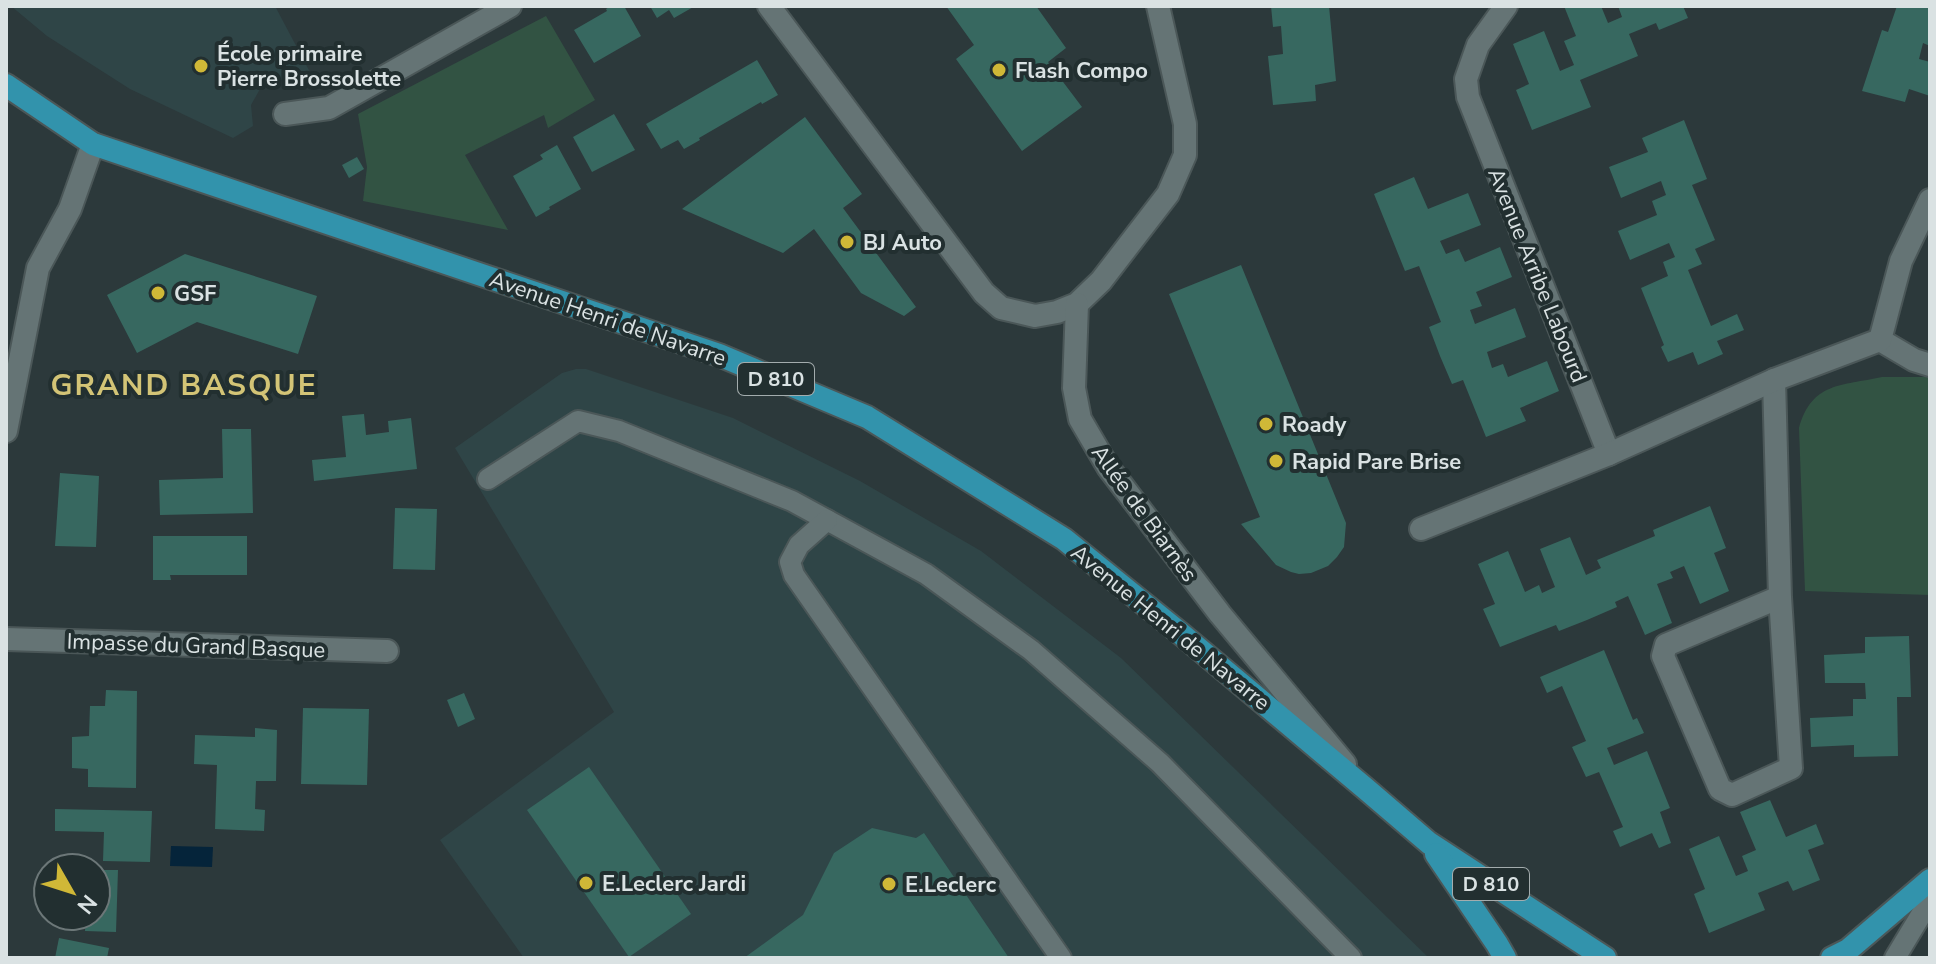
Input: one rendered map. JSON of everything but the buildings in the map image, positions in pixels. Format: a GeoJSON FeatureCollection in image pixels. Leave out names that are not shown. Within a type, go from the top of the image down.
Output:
{"type":"FeatureCollection","features":[{"type":"Feature","properties":{"kind":"main road","name":"Avenue Henri de Navarre"},"geometry":{"type":"LineString","coordinates":[[6,85],[93,144],[719,355],[867,417],[1064,539],[1429,843],[1605,958]]}},
{"type":"Feature","properties":{"kind":"main road","name":"Avenue Henri de Navarre"},"geometry":{"type":"LineString","coordinates":[[1429,843],[1505,958]]}},
{"type":"Feature","properties":{"kind":"main road"},"geometry":{"type":"LineString","coordinates":[[1832,958],[1848,950],[1930,880]]}},
{"type":"Feature","properties":{"kind":"street"},"geometry":{"type":"LineString","coordinates":[[285,114],[329,108],[510,6]]}},
{"type":"Feature","properties":{"kind":"street"},"geometry":{"type":"LineString","coordinates":[[769,6],[984,293],[1001,308],[1035,316],[1077,304],[1101,281],[1168,194],[1185,155],[1185,124],[1158,6]]}},
{"type":"Feature","properties":{"kind":"street","name":"Avenue Arribe Labourd"},"geometry":{"type":"LineString","coordinates":[[1506,6],[1478,45],[1466,79],[1468,97],[1609,454]]}},
{"type":"Feature","properties":{"kind":"street"},"geometry":{"type":"LineString","coordinates":[[6,431],[38,268],[70,209],[93,144]]}},
{"type":"Feature","properties":{"kind":"street"},"geometry":{"type":"LineString","coordinates":[[1880,340],[1901,261],[1930,200]]}},
{"type":"Feature","properties":{"kind":"street","name":"Allée de Biarnès"},"geometry":{"type":"LineString","coordinates":[[1077,304],[1074,388],[1080,419],[1108,467],[1220,614],[1366,789]]}},
{"type":"Feature","properties":{"kind":"street"},"geometry":{"type":"LineString","coordinates":[[1421,529],[1609,454],[1774,380],[1880,340]]}},
{"type":"Feature","properties":{"kind":"street"},"geometry":{"type":"LineString","coordinates":[[1880,340],[1914,360],[1930,365]]}},
{"type":"Feature","properties":{"kind":"street"},"geometry":{"type":"LineString","coordinates":[[1774,380],[1780,597],[1791,768],[1732,795],[1720,789],[1663,656],[1666,645],[1780,597]]}},
{"type":"Feature","properties":{"kind":"street","name":"Impasse du Grand Basque"},"geometry":{"type":"LineString","coordinates":[[6,639],[387,651]]}},
{"type":"Feature","properties":{"kind":"lane"},"geometry":{"type":"LineString","coordinates":[[488,479],[578,421],[619,431],[792,501],[926,574],[1031,650],[1168,770],[1351,958]]}},
{"type":"Feature","properties":{"kind":"lane"},"geometry":{"type":"LineString","coordinates":[[827,520],[799,545],[790,562],[794,575],[1061,958]]}},
{"type":"Feature","properties":{"kind":"lane"},"geometry":{"type":"LineString","coordinates":[[1895,958],[1930,900]]}},
{"type":"Feature","properties":{"kind":"shaded area","name":"École primaire Pierre Brossolette"},"geometry":{"type":"Polygon","coordinates":[[[11,6],[275,6],[311,74],[274,81],[260,89],[251,105],[253,126],[233,138],[130,89],[47,36],[11,6]]]}},
{"type":"Feature","properties":{"kind":"shaded area"},"geometry":{"type":"Polygon","coordinates":[[[586,369],[733,418],[860,481],[981,551],[1121,658],[1429,958],[524,958],[440,840],[614,712],[455,448],[562,373],[586,369]]]}},
{"type":"Feature","properties":{"kind":"green space"},"geometry":{"type":"Polygon","coordinates":[[[546,16],[595,100],[548,128],[544,115],[465,155],[508,230],[363,201],[367,167],[358,114],[546,16]]]}},
{"type":"Feature","properties":{"kind":"green space"},"geometry":{"type":"Polygon","coordinates":[[[1882,377],[1930,378],[1930,595],[1805,591],[1799,428],[1805,413],[1820,394],[1841,385],[1882,377]]]}},
{"type":"Feature","properties":{"kind":"water"},"geometry":{"type":"Polygon","coordinates":[[[171,846],[213,847],[212,867],[170,866],[171,846]]]}},
{"type":"Feature","properties":{"kind":"place","name":"École primaire Pierre Brossolette"},"geometry":{"type":"Point","coordinates":[201,66]}},
{"type":"Feature","properties":{"kind":"place","name":"Flash Compo"},"geometry":{"type":"Point","coordinates":[999,70]}},
{"type":"Feature","properties":{"kind":"place","name":"BJ Auto"},"geometry":{"type":"Point","coordinates":[847,242]}},
{"type":"Feature","properties":{"kind":"place","name":"GSF"},"geometry":{"type":"Point","coordinates":[158,293]}},
{"type":"Feature","properties":{"kind":"place","name":"Roady"},"geometry":{"type":"Point","coordinates":[1266,424]}},
{"type":"Feature","properties":{"kind":"place","name":"Rapid Pare Brise"},"geometry":{"type":"Point","coordinates":[1276,461]}},
{"type":"Feature","properties":{"kind":"place","name":"E.Leclerc Jardi"},"geometry":{"type":"Point","coordinates":[586,883]}},
{"type":"Feature","properties":{"kind":"place","name":"E.Leclerc"},"geometry":{"type":"Point","coordinates":[889,884]}},
{"type":"Feature","properties":{"kind":"district","name":"GRAND BASQUE"},"geometry":{"type":"Point","coordinates":[184,385]}}]}
